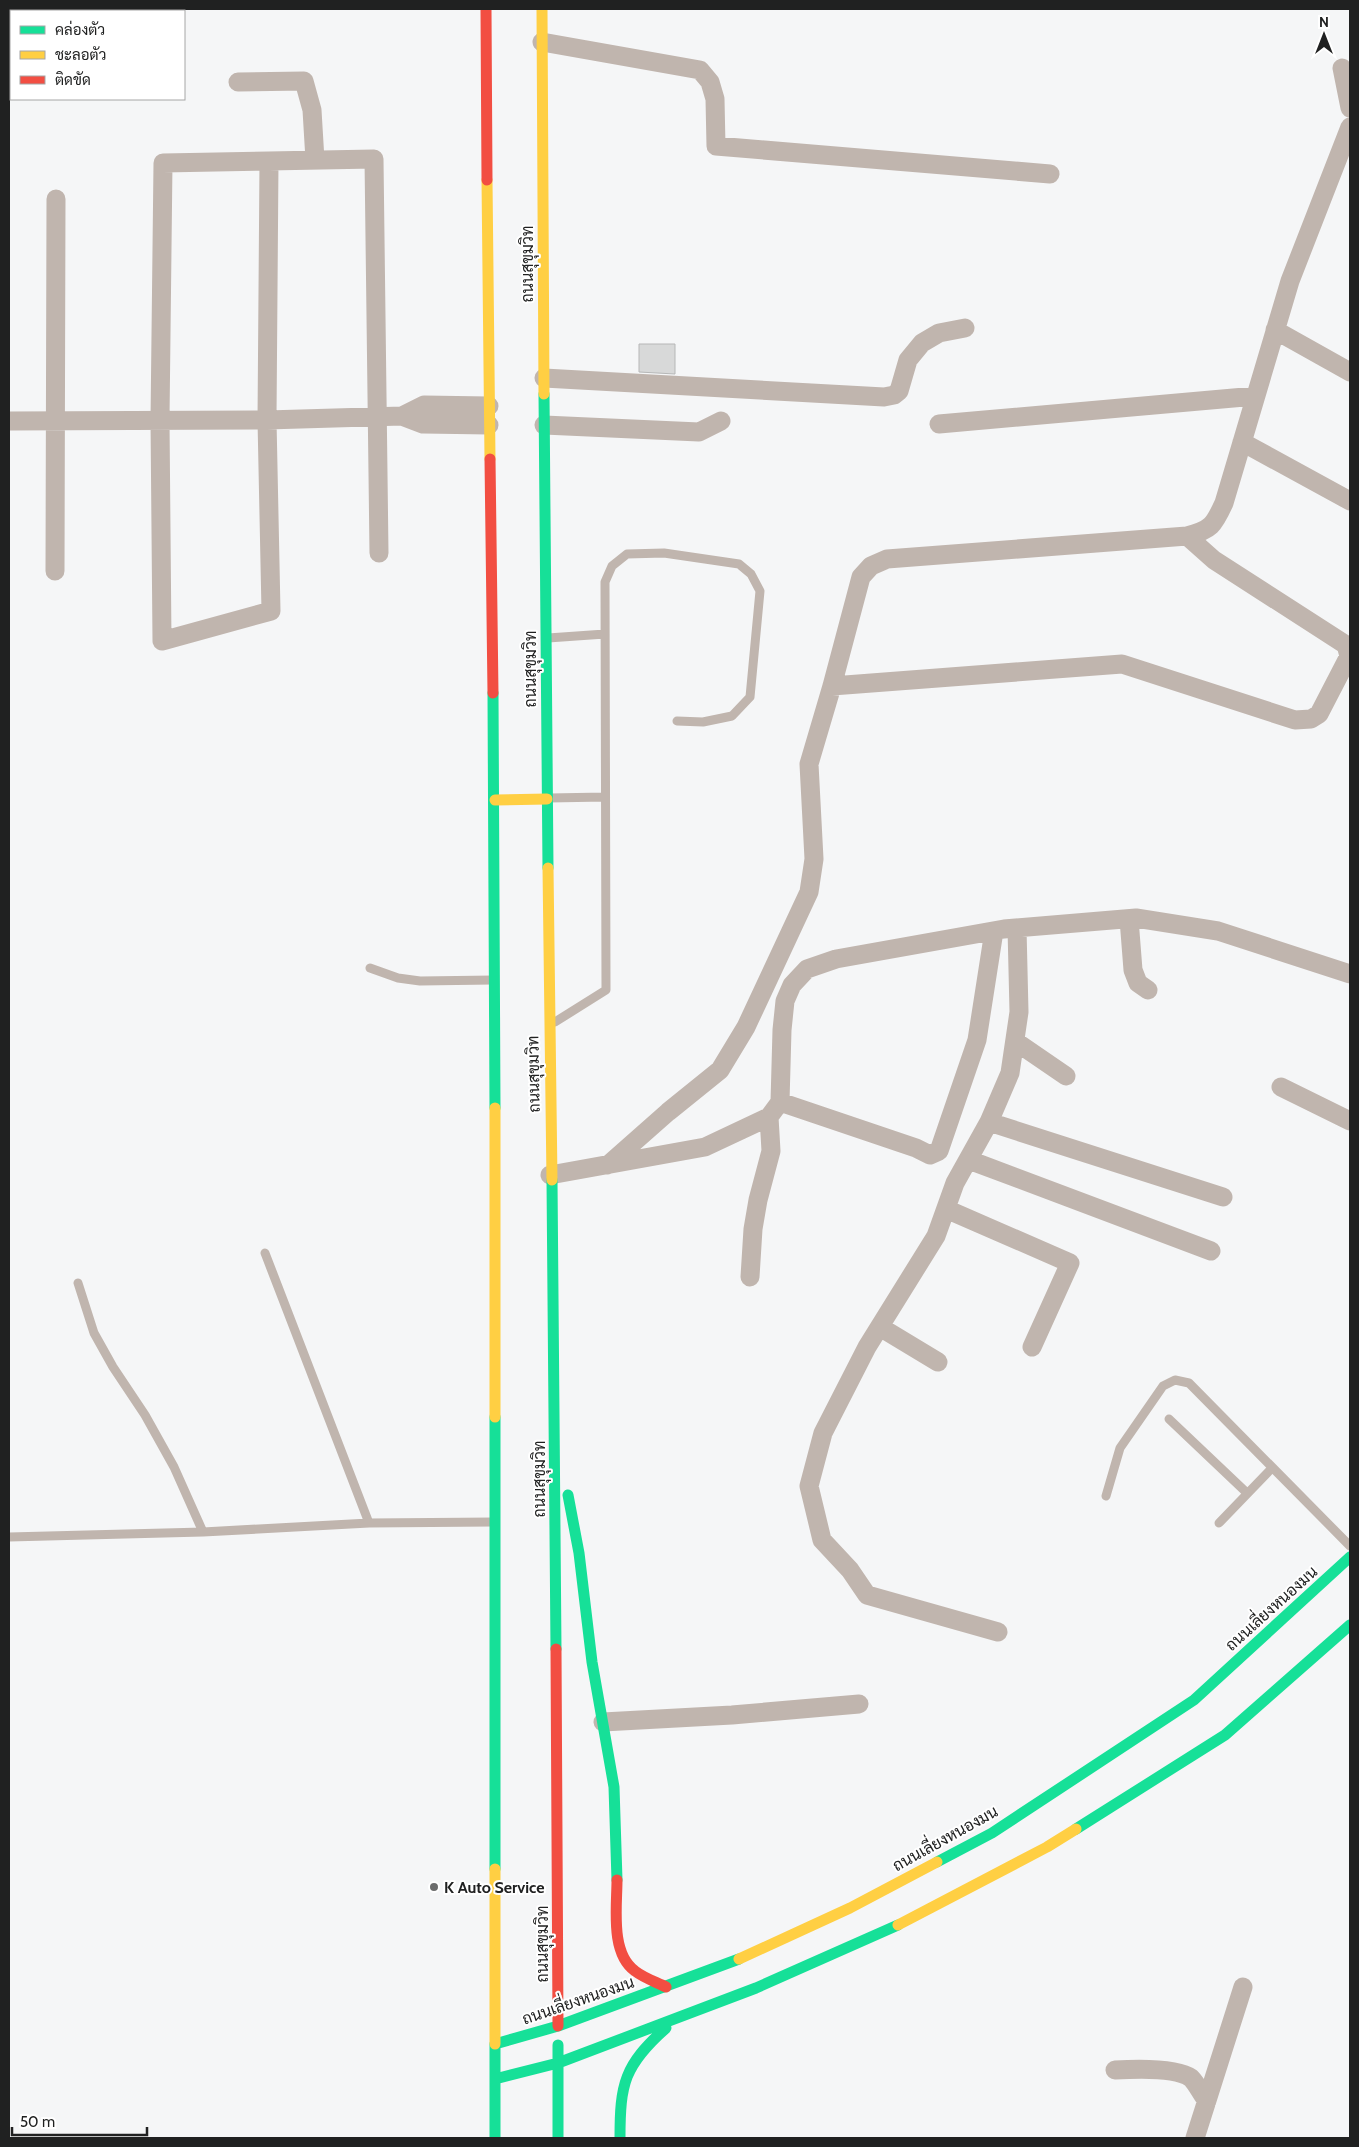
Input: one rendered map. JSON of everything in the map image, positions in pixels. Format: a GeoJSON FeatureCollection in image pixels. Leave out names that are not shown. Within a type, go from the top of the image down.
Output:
{"type":"FeatureCollection","features":[{"type":"Feature","properties":{"kind":"main road"},"geometry":{"type":"LineString","coordinates":[[486,9],[495,980],[496,2138]]}},
{"type":"Feature","properties":{"kind":"main road","name":"ถนนสุขุมวิท"},"geometry":{"type":"LineString","coordinates":[[542,9],[549,1071],[555,1427],[558,2138]]}},
{"type":"Feature","properties":{"kind":"main road"},"geometry":{"type":"LineString","coordinates":[[494,800],[547,798]]}},
{"type":"Feature","properties":{"kind":"main road"},"geometry":{"type":"LineString","coordinates":[[555,1427],[579,1553],[592,1662],[614,1787],[618,1849],[617,1936],[621,1952],[634,1970],[666,1987]]}},
{"type":"Feature","properties":{"kind":"main road","name":"ถนนเลี่ยงหนองมน"},"geometry":{"type":"LineString","coordinates":[[495,2044],[558,2026],[765,1949],[850,1908],[992,1833],[1194,1700],[1350,1557]]}},
{"type":"Feature","properties":{"kind":"main road"},"geometry":{"type":"LineString","coordinates":[[495,2079],[558,2063],[756,1988],[896,1926],[1048,1847],[1225,1735],[1350,1625]]}},
{"type":"Feature","properties":{"kind":"main road"},"geometry":{"type":"LineString","coordinates":[[620,2138],[620,2104],[629,2068],[652,2040],[679,2018]]}},
{"type":"Feature","properties":{"kind":"street"},"geometry":{"type":"LineString","coordinates":[[542,42],[700,70],[710,82],[715,99],[716,146],[1050,174]]}},
{"type":"Feature","properties":{"kind":"street"},"geometry":{"type":"LineString","coordinates":[[1342,68],[1350,108]]}},
{"type":"Feature","properties":{"kind":"street"},"geometry":{"type":"LineString","coordinates":[[238,82],[304,81],[312,110],[315,160]]}},
{"type":"Feature","properties":{"kind":"street"},"geometry":{"type":"LineString","coordinates":[[608,1165],[668,1112],[720,1070],[746,1027],[809,892],[814,859],[809,764],[861,577],[871,566],[887,559],[1187,536],[1206,531],[1216,521],[1224,503],[1290,281],[1350,127]]}},
{"type":"Feature","properties":{"kind":"street"},"geometry":{"type":"LineString","coordinates":[[269,161],[267,420],[271,611],[162,641],[160,420],[163,163],[374,159],[379,553]]}},
{"type":"Feature","properties":{"kind":"street"},"geometry":{"type":"LineString","coordinates":[[55,570],[56,199]]}},
{"type":"Feature","properties":{"kind":"street"},"geometry":{"type":"LineString","coordinates":[[544,378],[884,397],[894,395],[899,391],[908,360],[922,343],[939,333],[966,328]]}},
{"type":"Feature","properties":{"kind":"street"},"geometry":{"type":"LineString","coordinates":[[1276,330],[1350,372]]}},
{"type":"Feature","properties":{"kind":"street"},"geometry":{"type":"LineString","coordinates":[[939,424],[1256,396]]}},
{"type":"Feature","properties":{"kind":"street"},"geometry":{"type":"LineString","coordinates":[[402,416],[424,405],[489,406]]}},
{"type":"Feature","properties":{"kind":"street"},"geometry":{"type":"LineString","coordinates":[[9,421],[267,420],[402,416],[423,424],[489,425]]}},
{"type":"Feature","properties":{"kind":"street"},"geometry":{"type":"LineString","coordinates":[[544,425],[699,432],[721,421]]}},
{"type":"Feature","properties":{"kind":"street"},"geometry":{"type":"LineString","coordinates":[[1242,442],[1350,501]]}},
{"type":"Feature","properties":{"kind":"street"},"geometry":{"type":"LineString","coordinates":[[832,686],[1122,664],[1295,720],[1311,719],[1319,714],[1349,656],[1346,645],[1214,560],[1187,536]]}},
{"type":"Feature","properties":{"kind":"street"},"geometry":{"type":"LineString","coordinates":[[550,1175],[705,1147],[769,1117],[780,1102],[782,1030],[785,1001],[792,985],[807,970],[836,959],[994,931],[1136,918],[1218,931],[1350,974]]}},
{"type":"Feature","properties":{"kind":"street"},"geometry":{"type":"LineString","coordinates":[[1128,919],[1133,970],[1138,983],[1148,990]]}},
{"type":"Feature","properties":{"kind":"street"},"geometry":{"type":"LineString","coordinates":[[998,1632],[866,1595],[850,1570],[822,1540],[810,1486],[823,1433],[880,1326],[936,1236],[955,1183],[989,1122],[1010,1073],[1019,1012],[1017,928]]}},
{"type":"Feature","properties":{"kind":"street"},"geometry":{"type":"LineString","coordinates":[[780,1102],[916,1148],[930,1155],[939,1151],[977,1040],[994,931]]}},
{"type":"Feature","properties":{"kind":"street"},"geometry":{"type":"LineString","coordinates":[[1015,1041],[1066,1076]]}},
{"type":"Feature","properties":{"kind":"street"},"geometry":{"type":"LineString","coordinates":[[1281,1087],[1350,1122]]}},
{"type":"Feature","properties":{"kind":"street"},"geometry":{"type":"LineString","coordinates":[[750,1277],[756,1210],[771,1152],[769,1117]]}},
{"type":"Feature","properties":{"kind":"street"},"geometry":{"type":"LineString","coordinates":[[989,1122],[1222,1197]]}},
{"type":"Feature","properties":{"kind":"street"},"geometry":{"type":"LineString","coordinates":[[969,1160],[1211,1251]]}},
{"type":"Feature","properties":{"kind":"street"},"geometry":{"type":"LineString","coordinates":[[946,1209],[1070,1263],[1032,1348]]}},
{"type":"Feature","properties":{"kind":"street"},"geometry":{"type":"LineString","coordinates":[[880,1326],[938,1362]]}},
{"type":"Feature","properties":{"kind":"street"},"geometry":{"type":"LineString","coordinates":[[602,1722],[732,1715],[859,1704]]}},
{"type":"Feature","properties":{"kind":"street"},"geometry":{"type":"LineString","coordinates":[[1195,2138],[1243,1987]]}},
{"type":"Feature","properties":{"kind":"street"},"geometry":{"type":"LineString","coordinates":[[1115,2070],[1147,2069],[1172,2072],[1190,2078],[1207,2101]]}},
{"type":"Feature","properties":{"kind":"lane"},"geometry":{"type":"LineString","coordinates":[[549,1026],[606,990],[605,582],[612,566],[626,554],[664,553],[739,564],[751,574],[760,591],[750,697],[732,716],[703,722],[677,721]]}},
{"type":"Feature","properties":{"kind":"lane"},"geometry":{"type":"LineString","coordinates":[[546,638],[605,634]]}},
{"type":"Feature","properties":{"kind":"lane"},"geometry":{"type":"LineString","coordinates":[[547,798],[605,797]]}},
{"type":"Feature","properties":{"kind":"lane"},"geometry":{"type":"LineString","coordinates":[[370,968],[398,978],[420,980],[495,980]]}},
{"type":"Feature","properties":{"kind":"lane"},"geometry":{"type":"LineString","coordinates":[[265,1253],[369,1524]]}},
{"type":"Feature","properties":{"kind":"lane"},"geometry":{"type":"LineString","coordinates":[[78,1283],[94,1332],[113,1367],[145,1415],[174,1467],[203,1532]]}},
{"type":"Feature","properties":{"kind":"lane"},"geometry":{"type":"LineString","coordinates":[[1106,1496],[1120,1448],[1163,1386],[1175,1380],[1189,1383],[1350,1546]]}},
{"type":"Feature","properties":{"kind":"lane"},"geometry":{"type":"LineString","coordinates":[[1169,1419],[1246,1493]]}},
{"type":"Feature","properties":{"kind":"lane"},"geometry":{"type":"LineString","coordinates":[[1219,1523],[1272,1468]]}},
{"type":"Feature","properties":{"kind":"lane"},"geometry":{"type":"LineString","coordinates":[[9,1537],[203,1532],[369,1524],[495,1522]]}},
{"type":"Feature","properties":{"kind":"building"},"geometry":{"type":"Polygon","coordinates":[[[639,344],[675,344],[675,374],[639,372],[639,344]]]}},
{"type":"Feature","properties":{"kind":"traffic: fast"},"geometry":{"type":"LineString","coordinates":[[544,394],[548,868]]}},
{"type":"Feature","properties":{"kind":"traffic: fast"},"geometry":{"type":"LineString","coordinates":[[493,693],[495,1108]]}},
{"type":"Feature","properties":{"kind":"traffic: fast"},"geometry":{"type":"LineString","coordinates":[[552,1180],[556,1649]]}},
{"type":"Feature","properties":{"kind":"traffic: fast"},"geometry":{"type":"LineString","coordinates":[[495,1417],[495,1869]]}},
{"type":"Feature","properties":{"kind":"traffic: fast"},"geometry":{"type":"LineString","coordinates":[[568,1495],[579,1553],[592,1662],[614,1787],[617,1880]]}},
{"type":"Feature","properties":{"kind":"traffic: fast"},"geometry":{"type":"LineString","coordinates":[[937,1862],[992,1833],[1194,1700],[1350,1557]]}},
{"type":"Feature","properties":{"kind":"traffic: fast"},"geometry":{"type":"LineString","coordinates":[[1076,1829],[1225,1735],[1350,1625]]}},
{"type":"Feature","properties":{"kind":"traffic: fast"},"geometry":{"type":"LineString","coordinates":[[495,2079],[558,2063],[756,1988],[898,1925]]}},
{"type":"Feature","properties":{"kind":"traffic: fast"},"geometry":{"type":"LineString","coordinates":[[495,2138],[495,2044],[558,2026],[739,1959]]}},
{"type":"Feature","properties":{"kind":"traffic: fast"},"geometry":{"type":"LineString","coordinates":[[620,2138],[621,2103],[627,2077],[641,2053],[666,2028]]}},
{"type":"Feature","properties":{"kind":"traffic: fast"},"geometry":{"type":"LineString","coordinates":[[558,2045],[558,2138]]}},
{"type":"Feature","properties":{"kind":"traffic: slow"},"geometry":{"type":"LineString","coordinates":[[542,9],[544,394]]}},
{"type":"Feature","properties":{"kind":"traffic: slow"},"geometry":{"type":"LineString","coordinates":[[487,180],[490,459]]}},
{"type":"Feature","properties":{"kind":"traffic: slow"},"geometry":{"type":"LineString","coordinates":[[495,800],[547,799]]}},
{"type":"Feature","properties":{"kind":"traffic: slow"},"geometry":{"type":"LineString","coordinates":[[548,868],[552,1180]]}},
{"type":"Feature","properties":{"kind":"traffic: slow"},"geometry":{"type":"LineString","coordinates":[[495,1108],[495,1417]]}},
{"type":"Feature","properties":{"kind":"traffic: slow"},"geometry":{"type":"LineString","coordinates":[[898,1925],[1047,1847],[1076,1829]]}},
{"type":"Feature","properties":{"kind":"traffic: slow"},"geometry":{"type":"LineString","coordinates":[[739,1959],[850,1908],[937,1862]]}},
{"type":"Feature","properties":{"kind":"traffic: slow"},"geometry":{"type":"LineString","coordinates":[[495,1869],[495,2044]]}},
{"type":"Feature","properties":{"kind":"traffic: jam"},"geometry":{"type":"LineString","coordinates":[[486,9],[487,180]]}},
{"type":"Feature","properties":{"kind":"traffic: jam"},"geometry":{"type":"LineString","coordinates":[[490,459],[493,693]]}},
{"type":"Feature","properties":{"kind":"traffic: jam"},"geometry":{"type":"LineString","coordinates":[[556,1649],[558,2026]]}},
{"type":"Feature","properties":{"kind":"traffic: jam"},"geometry":{"type":"LineString","coordinates":[[617,1880],[616,1916],[618,1941],[622,1953],[627,1963],[635,1971],[666,1987]]}},
{"type":"Feature","properties":{"kind":"place","name":"K Auto Service"},"geometry":{"type":"Point","coordinates":[434,1887]}}]}
